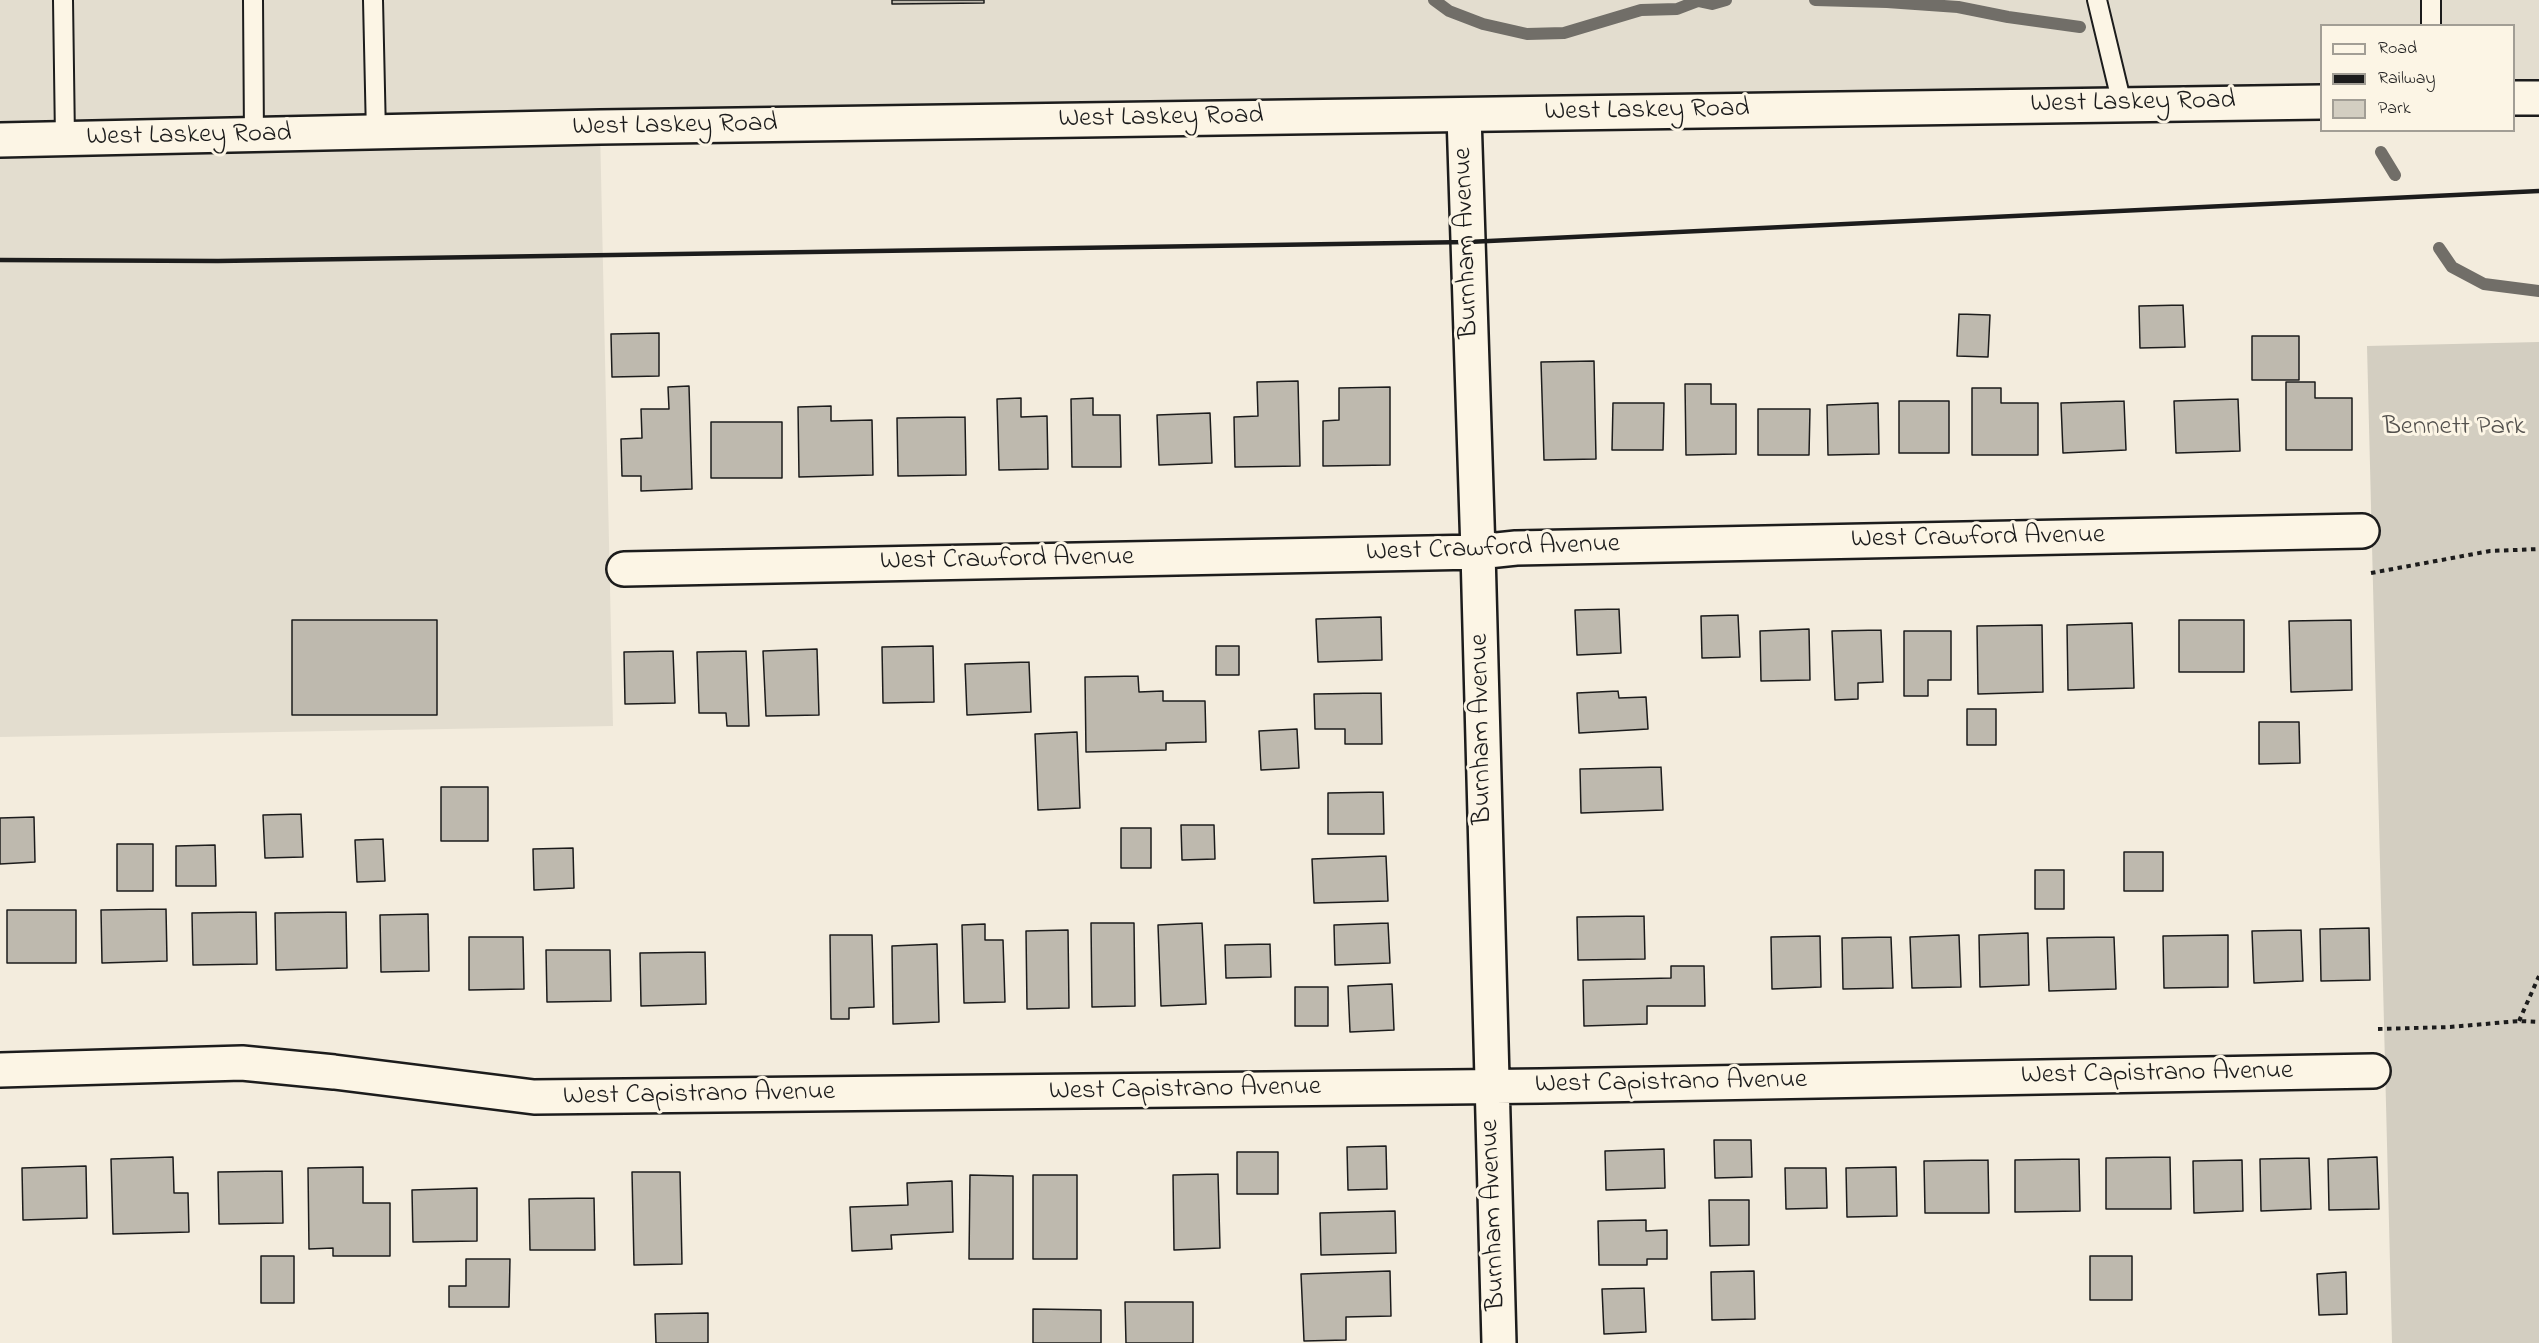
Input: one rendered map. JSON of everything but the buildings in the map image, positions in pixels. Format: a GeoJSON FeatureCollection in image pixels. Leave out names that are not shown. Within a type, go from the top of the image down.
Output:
{"type":"FeatureCollection","features":[{"type":"Feature","properties":{"kind":"street"},"geometry":{"type":"LineString","coordinates":[[2515,98],[2539,98]]}},
{"type":"Feature","properties":{"kind":"street","name":"West Laskey Road"},"geometry":{"type":"LineString","coordinates":[[0,140],[376,134],[600,127],[2320,102]]}},
{"type":"Feature","properties":{"kind":"street","name":"Burnham Avenue"},"geometry":{"type":"LineString","coordinates":[[1464,115],[1499,1343]]}},
{"type":"Feature","properties":{"kind":"street","name":"West Crawford Avenue"},"geometry":{"type":"LineString","coordinates":[[624,569],[2361,531]]}},
{"type":"Feature","properties":{"kind":"street","name":"West Capistrano Avenue"},"geometry":{"type":"LineString","coordinates":[[0,1070],[242,1064],[334,1072],[534,1097],[1492,1087],[2373,1071]]}},
{"type":"Feature","properties":{"kind":"lane"},"geometry":{"type":"LineString","coordinates":[[63,0],[65,139]]}},
{"type":"Feature","properties":{"kind":"lane"},"geometry":{"type":"LineString","coordinates":[[253,0],[254,136]]}},
{"type":"Feature","properties":{"kind":"lane"},"geometry":{"type":"LineString","coordinates":[[373,0],[376,134]]}},
{"type":"Feature","properties":{"kind":"lane"},"geometry":{"type":"LineString","coordinates":[[2097,0],[2122,104]]}},
{"type":"Feature","properties":{"kind":"lane"},"geometry":{"type":"LineString","coordinates":[[2431,0],[2431,24]]}},
{"type":"Feature","properties":{"kind":"path"},"geometry":{"type":"LineString","coordinates":[[2371,573],[2490,551],[2539,549]]}},
{"type":"Feature","properties":{"kind":"path"},"geometry":{"type":"LineString","coordinates":[[2519,1020],[2539,976]]}},
{"type":"Feature","properties":{"kind":"path"},"geometry":{"type":"LineString","coordinates":[[2378,1029],[2450,1027],[2519,1020],[2539,1022]]}},
{"type":"Feature","properties":{"kind":"shaded area"},"geometry":{"type":"Polygon","coordinates":[[[0,0],[2539,0],[2539,98],[2515,98],[2515,24],[2320,24],[2320,101],[600,128],[613,726],[0,737],[0,0]]]}},
{"type":"Feature","properties":{"kind":"green space","name":"Bennett Park"},"geometry":{"type":"Polygon","coordinates":[[[2539,342],[2539,1343],[2392,1343],[2367,346],[2539,342]]]}},
{"type":"Feature","properties":{"kind":"waterway"},"geometry":{"type":"LineString","coordinates":[[1434,0],[1449,11],[1483,24],[1527,34],[1564,33],[1641,10],[1677,9],[1698,1],[1712,4],[1726,0]]}},
{"type":"Feature","properties":{"kind":"waterway"},"geometry":{"type":"LineString","coordinates":[[1815,0],[1958,7],[2080,27]]}},
{"type":"Feature","properties":{"kind":"waterway"},"geometry":{"type":"LineString","coordinates":[[2381,152],[2395,175]]}},
{"type":"Feature","properties":{"kind":"waterway"},"geometry":{"type":"LineString","coordinates":[[2439,248],[2452,267],[2484,284],[2539,291]]}},
{"type":"Feature","properties":{"kind":"railway"},"geometry":{"type":"LineString","coordinates":[[0,260],[218,261],[1468,242],[2539,191]]}}]}
